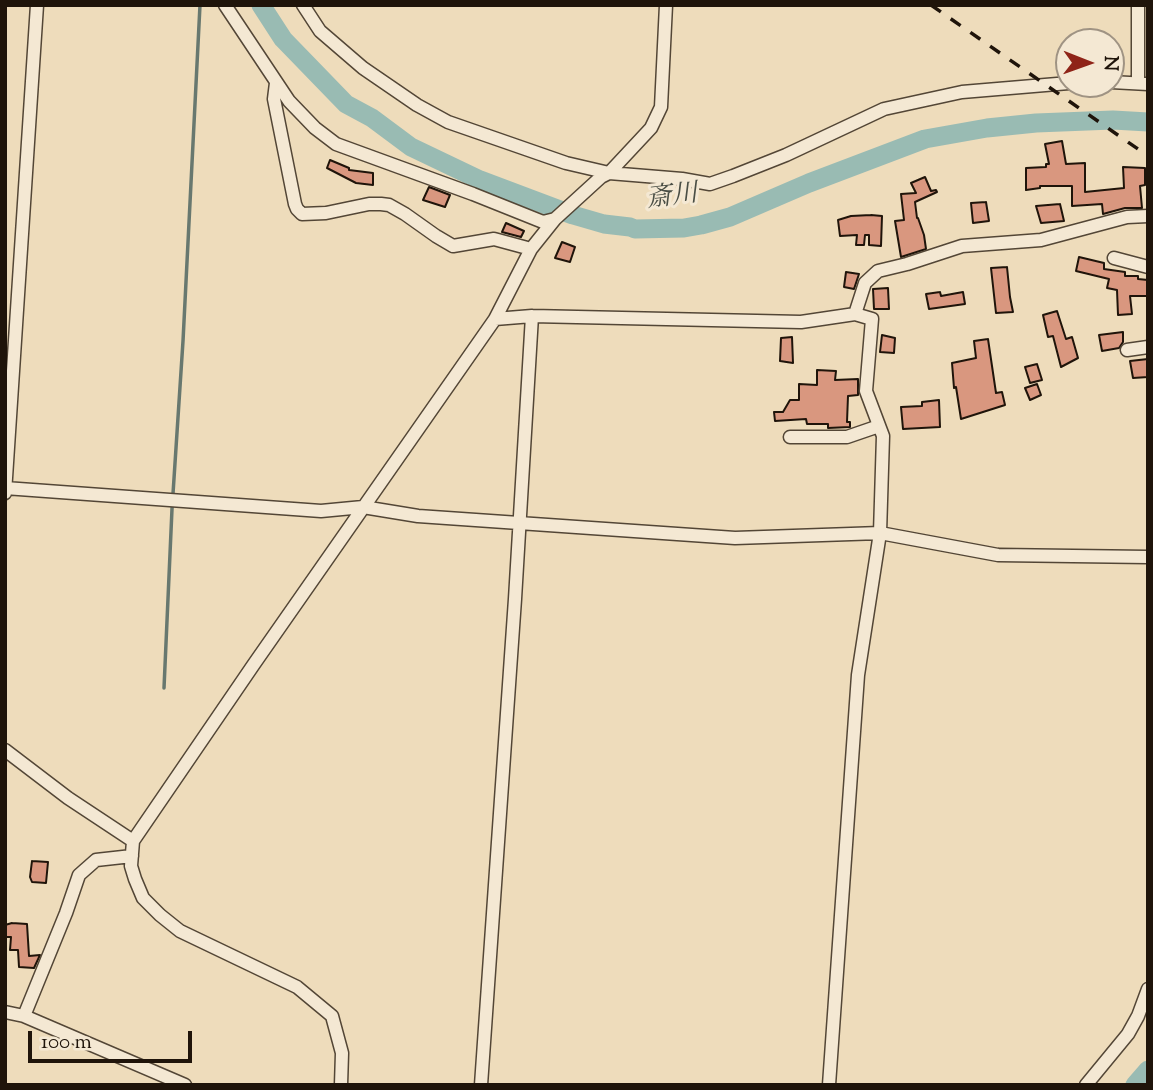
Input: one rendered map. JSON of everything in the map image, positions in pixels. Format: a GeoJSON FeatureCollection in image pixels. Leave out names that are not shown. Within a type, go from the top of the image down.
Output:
{"type":"FeatureCollection","features":[{"type":"Feature","properties":{"kind":"street"},"geometry":{"type":"LineString","coordinates":[[37,5],[5,489],[321,511],[363,508],[418,516],[735,538],[880,533],[999,555],[1148,557]]}},
{"type":"Feature","properties":{"kind":"street"},"geometry":{"type":"LineString","coordinates":[[225,5],[289,101],[315,128],[336,144],[449,184],[543,222],[555,219]]}},
{"type":"Feature","properties":{"kind":"street"},"geometry":{"type":"LineString","coordinates":[[303,5],[320,31],[363,68],[417,105],[448,122],[605,175],[682,179],[710,184],[786,155],[884,109],[962,92],[1055,84]]}},
{"type":"Feature","properties":{"kind":"street"},"geometry":{"type":"LineString","coordinates":[[341,1085],[342,1053],[332,1016],[297,987],[180,931],[160,915],[143,898],[131,866],[133,841],[495,319],[531,248],[555,219],[605,175],[651,128],[661,107],[666,5]]}},
{"type":"Feature","properties":{"kind":"street"},"geometry":{"type":"LineString","coordinates":[[1125,82],[1143,83],[1138,5]]}},
{"type":"Feature","properties":{"kind":"street"},"geometry":{"type":"LineString","coordinates":[[276,83],[275,99],[292,191],[297,209],[302,214],[326,214],[369,204],[389,205],[453,246],[494,239],[531,248]]}},
{"type":"Feature","properties":{"kind":"street"},"geometry":{"type":"LineString","coordinates":[[855,314],[864,283],[878,271],[962,246],[1041,240],[1127,217],[1148,216]]}},
{"type":"Feature","properties":{"kind":"street"},"geometry":{"type":"LineString","coordinates":[[1114,258],[1148,267]]}},
{"type":"Feature","properties":{"kind":"street"},"geometry":{"type":"LineString","coordinates":[[495,319],[532,316],[801,322],[855,314],[872,319],[866,391],[883,436],[880,533],[858,675],[829,1085]]}},
{"type":"Feature","properties":{"kind":"street"},"geometry":{"type":"LineString","coordinates":[[481,1085],[503,788],[532,316]]}},
{"type":"Feature","properties":{"kind":"street"},"geometry":{"type":"LineString","coordinates":[[1127,350],[1148,347]]}},
{"type":"Feature","properties":{"kind":"street"},"geometry":{"type":"LineString","coordinates":[[790,437],[847,437],[879,426]]}},
{"type":"Feature","properties":{"kind":"street"},"geometry":{"type":"LineString","coordinates":[[5,750],[133,841]]}},
{"type":"Feature","properties":{"kind":"street"},"geometry":{"type":"LineString","coordinates":[[24,1016],[79,875],[96,860],[132,856]]}},
{"type":"Feature","properties":{"kind":"street"},"geometry":{"type":"LineString","coordinates":[[1086,1085],[1128,1034],[1148,989]]}},
{"type":"Feature","properties":{"kind":"street"},"geometry":{"type":"LineString","coordinates":[[5,1012],[24,1016],[185,1085]]}},
{"type":"Feature","properties":{"kind":"building"},"geometry":{"type":"Polygon","coordinates":[[[1062,141],[1066,164],[1085,163],[1085,192],[1124,188],[1123,167],[1145,168],[1145,185],[1140,186],[1142,208],[1125,208],[1103,214],[1102,204],[1072,206],[1072,186],[1040,186],[1026,190],[1026,168],[1046,167],[1046,164],[1049,164],[1045,144],[1062,141]]]}},
{"type":"Feature","properties":{"kind":"building"},"geometry":{"type":"Polygon","coordinates":[[[330,160],[349,170],[373,173],[373,185],[356,183],[327,168],[330,160]]]}},
{"type":"Feature","properties":{"kind":"building"},"geometry":{"type":"Polygon","coordinates":[[[925,177],[931,191],[937,192],[915,202],[926,249],[901,257],[895,221],[904,220],[901,194],[916,193],[911,183],[925,177]]]}},
{"type":"Feature","properties":{"kind":"building"},"geometry":{"type":"Polygon","coordinates":[[[429,187],[450,195],[445,207],[423,200],[429,187]]]}},
{"type":"Feature","properties":{"kind":"building"},"geometry":{"type":"Polygon","coordinates":[[[986,202],[989,221],[973,223],[971,203],[986,202]]]}},
{"type":"Feature","properties":{"kind":"building"},"geometry":{"type":"Polygon","coordinates":[[[1060,204],[1064,221],[1041,223],[1036,206],[1060,204]]]}},
{"type":"Feature","properties":{"kind":"building"},"geometry":{"type":"Polygon","coordinates":[[[882,216],[881,246],[869,245],[869,235],[865,235],[864,245],[856,245],[857,235],[840,236],[838,220],[882,216]]]}},
{"type":"Feature","properties":{"kind":"building"},"geometry":{"type":"Polygon","coordinates":[[[506,223],[524,231],[521,237],[502,232],[506,223]]]}},
{"type":"Feature","properties":{"kind":"building"},"geometry":{"type":"Polygon","coordinates":[[[562,242],[575,247],[570,262],[555,258],[562,242]]]}},
{"type":"Feature","properties":{"kind":"building"},"geometry":{"type":"Polygon","coordinates":[[[1079,257],[1104,263],[1104,269],[1125,272],[1125,276],[1138,276],[1138,279],[1148,280],[1148,296],[1130,296],[1132,314],[1118,315],[1117,290],[1107,288],[1109,279],[1076,271],[1079,257]]]}},
{"type":"Feature","properties":{"kind":"building"},"geometry":{"type":"Polygon","coordinates":[[[1007,267],[1013,312],[996,313],[991,268],[1007,267]]]}},
{"type":"Feature","properties":{"kind":"building"},"geometry":{"type":"Polygon","coordinates":[[[846,272],[859,274],[854,289],[844,287],[846,272]]]}},
{"type":"Feature","properties":{"kind":"building"},"geometry":{"type":"Polygon","coordinates":[[[888,288],[889,309],[874,309],[873,289],[888,288]]]}},
{"type":"Feature","properties":{"kind":"building"},"geometry":{"type":"Polygon","coordinates":[[[940,292],[941,296],[963,292],[965,304],[929,309],[926,294],[940,292]]]}},
{"type":"Feature","properties":{"kind":"building"},"geometry":{"type":"Polygon","coordinates":[[[1057,311],[1066,339],[1072,337],[1078,358],[1061,367],[1053,336],[1048,337],[1043,315],[1057,311]]]}},
{"type":"Feature","properties":{"kind":"building"},"geometry":{"type":"Polygon","coordinates":[[[1123,332],[1123,342],[1119,348],[1102,351],[1099,335],[1123,332]]]}},
{"type":"Feature","properties":{"kind":"building"},"geometry":{"type":"Polygon","coordinates":[[[882,335],[895,338],[894,353],[880,352],[882,335]]]}},
{"type":"Feature","properties":{"kind":"building"},"geometry":{"type":"Polygon","coordinates":[[[792,337],[793,363],[780,361],[781,338],[792,337]]]}},
{"type":"Feature","properties":{"kind":"building"},"geometry":{"type":"Polygon","coordinates":[[[988,339],[996,393],[1002,392],[1005,405],[961,419],[952,363],[976,358],[974,341],[988,339]]]}},
{"type":"Feature","properties":{"kind":"building"},"geometry":{"type":"Polygon","coordinates":[[[1148,359],[1148,377],[1133,378],[1130,361],[1148,359]]]}},
{"type":"Feature","properties":{"kind":"building"},"geometry":{"type":"Polygon","coordinates":[[[1037,364],[1042,380],[1030,383],[1025,367],[1037,364]]]}},
{"type":"Feature","properties":{"kind":"building"},"geometry":{"type":"Polygon","coordinates":[[[817,370],[836,371],[835,380],[858,379],[858,395],[848,396],[847,422],[850,422],[850,427],[828,428],[828,424],[807,424],[806,419],[775,421],[774,412],[783,412],[790,400],[799,400],[799,384],[817,385],[817,370]]]}},
{"type":"Feature","properties":{"kind":"building"},"geometry":{"type":"Polygon","coordinates":[[[1037,384],[1041,395],[1030,400],[1025,388],[1037,384]]]}},
{"type":"Feature","properties":{"kind":"building"},"geometry":{"type":"Polygon","coordinates":[[[939,400],[940,427],[903,429],[901,407],[922,406],[922,402],[939,400]]]}},
{"type":"Feature","properties":{"kind":"building"},"geometry":{"type":"Polygon","coordinates":[[[32,861],[48,862],[46,883],[32,882],[32,861]]]}},
{"type":"Feature","properties":{"kind":"building"},"geometry":{"type":"Polygon","coordinates":[[[27,924],[29,956],[40,955],[34,968],[19,967],[18,950],[10,950],[11,937],[5,937],[5,925],[27,924]]]}},
{"type":"Feature","properties":{"kind":"waterway"},"geometry":{"type":"LineString","coordinates":[[164,688],[200,5]]}},
{"type":"Feature","properties":{"kind":"waterway","name":"斎川"},"geometry":{"type":"LineString","coordinates":[[261,5],[283,39],[346,104],[372,118],[411,147],[480,180],[573,215],[635,229],[684,228],[730,217],[809,183],[925,139],[1036,123],[1113,120],[1148,122]]}},
{"type":"Feature","properties":{"kind":"waterway"},"geometry":{"type":"LineString","coordinates":[[1135,1085],[1148,1070]]}},
{"type":"Feature","properties":{"kind":"railway"},"geometry":{"type":"LineString","coordinates":[[931,5],[1148,156]]}}]}
